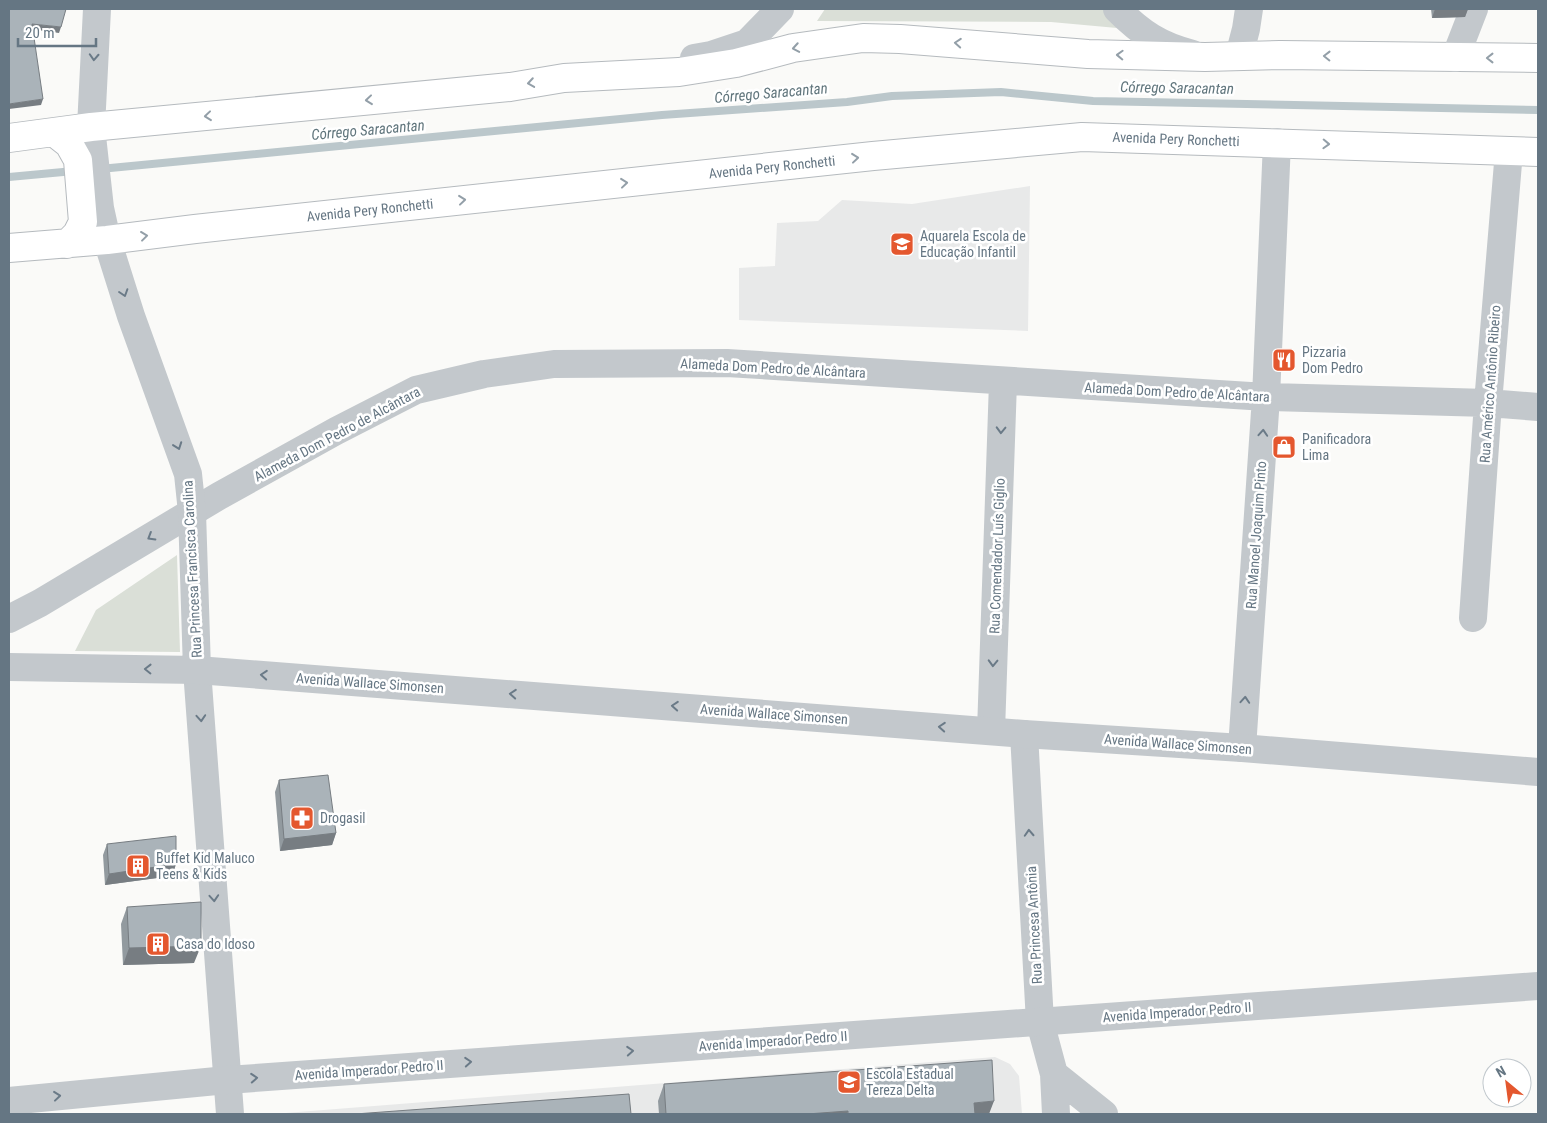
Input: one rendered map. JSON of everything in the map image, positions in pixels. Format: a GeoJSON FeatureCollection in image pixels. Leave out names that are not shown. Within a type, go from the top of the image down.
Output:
{"type":"FeatureCollection","features":[{"type":"Feature","properties":{"kind":"main road"},"geometry":{"type":"LineString","coordinates":[[9,138],[55,133],[87,146],[564,78],[679,72],[736,63],[793,48],[863,38],[900,39],[1088,54],[1205,57],[1280,55],[1538,58]]}},
{"type":"Feature","properties":{"kind":"main road","name":"Avenida Pery Ronchetti"},"geometry":{"type":"LineString","coordinates":[[9,248],[106,240],[873,156],[1050,140],[1106,137],[1538,152]]}},
{"type":"Feature","properties":{"kind":"main road"},"geometry":{"type":"LineString","coordinates":[[68,244],[91,213],[87,146]]}},
{"type":"Feature","properties":{"kind":"street"},"geometry":{"type":"LineString","coordinates":[[87,146],[97,9]]}},
{"type":"Feature","properties":{"kind":"street"},"geometry":{"type":"LineString","coordinates":[[564,78],[711,55],[729,50],[747,43],[780,9]]}},
{"type":"Feature","properties":{"kind":"street"},"geometry":{"type":"LineString","coordinates":[[1117,9],[1139,30],[1157,42],[1175,50],[1205,57]]}},
{"type":"Feature","properties":{"kind":"street"},"geometry":{"type":"LineString","coordinates":[[1239,56],[1249,9]]}},
{"type":"Feature","properties":{"kind":"street"},"geometry":{"type":"LineString","coordinates":[[1455,58],[1474,9]]}},
{"type":"Feature","properties":{"kind":"street","name":"Rua Manoel Joaquim Pinto"},"geometry":{"type":"LineString","coordinates":[[1242,748],[1266,397],[1277,142]]}},
{"type":"Feature","properties":{"kind":"street","name":"Rua Américo Antônio Ribeiro"},"geometry":{"type":"LineString","coordinates":[[1473,618],[1508,151]]}},
{"type":"Feature","properties":{"kind":"street","name":"Rua Princesa Francisca Carolina"},"geometry":{"type":"LineString","coordinates":[[91,213],[106,240],[131,316],[188,474],[192,512],[197,670],[230,1114]]}},
{"type":"Feature","properties":{"kind":"street","name":"Alameda Dom Pedro de Alcântara"},"geometry":{"type":"LineString","coordinates":[[9,619],[40,603],[192,512],[336,431],[416,390],[484,374],[554,364],[727,363],[1003,382],[1266,397],[1488,403],[1538,407]]}},
{"type":"Feature","properties":{"kind":"street","name":"Rua Comendador Luís Giglio"},"geometry":{"type":"LineString","coordinates":[[990,731],[1003,382]]}},
{"type":"Feature","properties":{"kind":"street","name":"Avenida Wallace Simonsen"},"geometry":{"type":"LineString","coordinates":[[9,668],[197,670],[1538,772]]}},
{"type":"Feature","properties":{"kind":"street","name":"Rua Princesa Antônia"},"geometry":{"type":"LineString","coordinates":[[1024,734],[1040,1022],[1054,1074],[1056,1114]]}},
{"type":"Feature","properties":{"kind":"street","name":"Avenida Imperador Pedro II"},"geometry":{"type":"LineString","coordinates":[[9,1101],[227,1080],[1538,986]]}},
{"type":"Feature","properties":{"kind":"street"},"geometry":{"type":"LineString","coordinates":[[1054,1074],[1104,1114]]}},
{"type":"Feature","properties":{"kind":"shaded area"},"geometry":{"type":"Polygon","coordinates":[[[825,9],[1105,9],[1117,28],[1051,22],[817,21],[825,9]]]}},
{"type":"Feature","properties":{"kind":"shaded area","name":"Aquarela Escola de Educação Infantil"},"geometry":{"type":"Polygon","coordinates":[[[1030,186],[1028,331],[739,320],[739,268],[775,266],[777,223],[818,221],[842,200],[912,204],[1030,186]]]}},
{"type":"Feature","properties":{"kind":"shaded area"},"geometry":{"type":"Polygon","coordinates":[[[177,555],[180,652],[75,651],[96,610],[177,555]]]}},
{"type":"Feature","properties":{"kind":"shaded area","name":"Escola Estadual Tereza Delta"},"geometry":{"type":"Polygon","coordinates":[[[995,1057],[1010,1064],[1019,1076],[1022,1114],[273,1114],[995,1057]]]}},
{"type":"Feature","properties":{"kind":"building"},"geometry":{"type":"Polygon","coordinates":[[[9,9],[66,9],[61,27],[32,24],[43,99],[9,104],[9,9]]]}},
{"type":"Feature","properties":{"kind":"building","name":"Drogasil"},"geometry":{"type":"Polygon","coordinates":[[[328,775],[336,833],[284,839],[279,780],[328,775]]]}},
{"type":"Feature","properties":{"kind":"building"},"geometry":{"type":"Polygon","coordinates":[[[176,836],[176,864],[109,874],[107,844],[176,836]]]}},
{"type":"Feature","properties":{"kind":"building"},"geometry":{"type":"Polygon","coordinates":[[[201,902],[201,946],[129,948],[127,907],[201,902]]]}},
{"type":"Feature","properties":{"kind":"building","name":"Escola Estadual Tereza Delta"},"geometry":{"type":"Polygon","coordinates":[[[992,1060],[994,1101],[974,1103],[975,1114],[848,1114],[848,1111],[807,1114],[666,1114],[664,1084],[992,1060]]]}},
{"type":"Feature","properties":{"kind":"building"},"geometry":{"type":"Polygon","coordinates":[[[629,1094],[631,1114],[355,1114],[629,1094]]]}},
{"type":"Feature","properties":{"kind":"waterway","name":"Córrego Saracantan"},"geometry":{"type":"LineString","coordinates":[[100,169],[662,115],[847,102],[892,96],[1001,92],[1093,101],[1538,110]]}},
{"type":"Feature","properties":{"kind":"waterway","name":"Córrego Saracantan"},"geometry":{"type":"LineString","coordinates":[[9,177],[74,171]]}},
{"type":"Feature","properties":{"kind":"place","name":"Aquarela Escola de Educação Infantil"},"geometry":{"type":"Point","coordinates":[902,244]}},
{"type":"Feature","properties":{"kind":"place","name":"Pizzaria Dom Pedro"},"geometry":{"type":"Point","coordinates":[1284,360]}},
{"type":"Feature","properties":{"kind":"place","name":"Panificadora Lima"},"geometry":{"type":"Point","coordinates":[1284,447]}},
{"type":"Feature","properties":{"kind":"place","name":"Drogasil"},"geometry":{"type":"Point","coordinates":[302,818]}},
{"type":"Feature","properties":{"kind":"place","name":"Buffet Kid Maluco Teens & Kids"},"geometry":{"type":"Point","coordinates":[138,866]}},
{"type":"Feature","properties":{"kind":"place","name":"Casa do Idoso"},"geometry":{"type":"Point","coordinates":[158,944]}},
{"type":"Feature","properties":{"kind":"place","name":"Escola Estadual Tereza Delta"},"geometry":{"type":"Point","coordinates":[849,1082]}}]}
